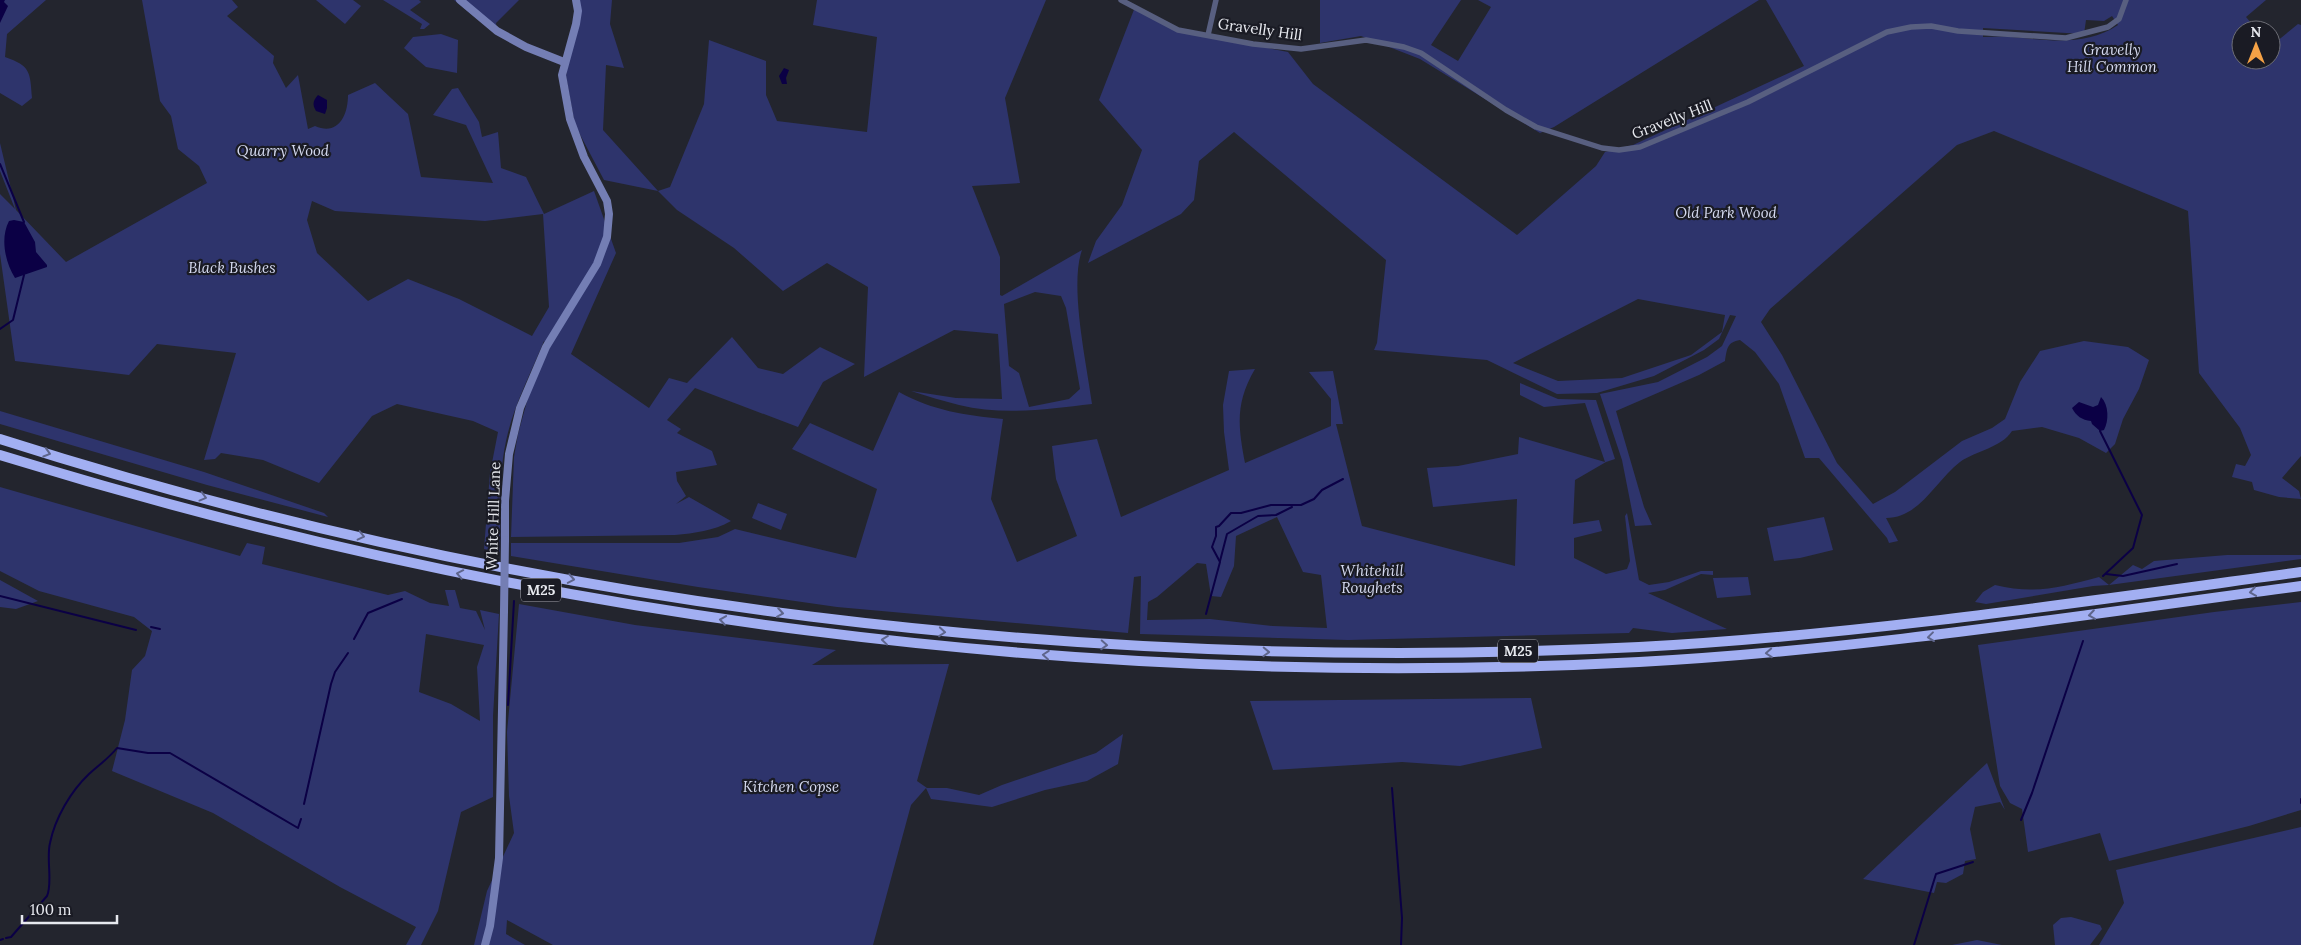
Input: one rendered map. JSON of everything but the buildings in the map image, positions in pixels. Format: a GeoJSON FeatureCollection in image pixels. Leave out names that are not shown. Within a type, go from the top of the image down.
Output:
{"type":"FeatureCollection","features":[{"type":"Feature","properties":{"kind":"highway","name":"M25"},"geometry":{"type":"LineString","coordinates":[[0,439],[174,490],[298,522],[460,558],[571,579],[789,614],[881,626],[1014,638],[1148,647],[1383,654],[1521,651],[1684,644],[1802,635],[1916,623],[2301,572]]}},
{"type":"Feature","properties":{"kind":"highway","name":"M25"},"geometry":{"type":"LineString","coordinates":[[0,455],[154,501],[304,540],[417,565],[606,602],[737,622],[877,640],[1038,655],[1200,665],[1313,668],[1508,667],[1720,657],[1810,650],[1959,634],[2301,586]]}},
{"type":"Feature","properties":{"kind":"street"},"geometry":{"type":"LineString","coordinates":[[460,0],[497,31],[512,40],[564,62]]}},
{"type":"Feature","properties":{"kind":"street","name":"White Hill Lane"},"geometry":{"type":"LineString","coordinates":[[485,945],[490,926],[499,858],[505,501],[509,454],[520,408],[546,347],[597,264],[607,237],[609,214],[607,201],[584,157],[570,119],[562,75],[564,62],[576,24],[578,11],[576,0]]}},
{"type":"Feature","properties":{"kind":"street","name":"Gravelly Hill"},"geometry":{"type":"LineString","coordinates":[[1121,0],[1178,30],[1252,44],[1301,49],[1366,40],[1404,47],[1421,53],[1506,110],[1536,127],[1602,148],[1619,150],[1640,147],[1748,102],[1887,32],[1910,27],[1931,26],[1958,31],[2058,39],[2101,30],[2119,19],[2126,0]]}},
{"type":"Feature","properties":{"kind":"street"},"geometry":{"type":"LineString","coordinates":[[1208,35],[1216,0]]}},
{"type":"Feature","properties":{"kind":"green space"},"geometry":{"type":"Polygon","coordinates":[[[0,0],[46,0],[7,34],[5,57],[14,60],[24,67],[28,71],[31,82],[32,98],[22,106],[0,93],[0,0]]]}},
{"type":"Feature","properties":{"kind":"green space"},"geometry":{"type":"Polygon","coordinates":[[[142,0],[232,0],[238,7],[227,16],[274,56],[273,63],[286,88],[298,75],[308,129],[315,126],[330,128],[336,126],[344,117],[348,95],[375,83],[408,114],[421,177],[493,183],[466,125],[433,115],[452,89],[458,88],[479,122],[482,137],[498,132],[501,168],[526,177],[544,214],[594,191],[616,253],[571,354],[649,408],[669,378],[687,383],[732,337],[758,368],[783,374],[820,347],[855,364],[823,382],[798,427],[695,388],[667,420],[681,429],[677,433],[712,451],[717,465],[676,472],[677,481],[686,496],[676,504],[689,497],[731,521],[697,532],[675,535],[511,537],[514,457],[529,394],[549,349],[544,341],[509,428],[503,455],[500,552],[484,549],[490,473],[498,432],[473,421],[397,404],[372,416],[319,483],[263,460],[221,453],[215,459],[204,460],[236,353],[157,344],[129,375],[15,361],[0,254],[0,194],[15,209],[0,171],[0,143],[16,210],[66,262],[207,183],[199,166],[178,149],[171,116],[160,101],[142,0]],[[312,201],[307,220],[317,253],[368,301],[408,279],[459,299],[532,336],[549,307],[543,214],[485,221],[335,211],[312,201]]]}},
{"type":"Feature","properties":{"kind":"green space"},"geometry":{"type":"Polygon","coordinates":[[[316,0],[353,0],[361,6],[345,24],[316,0]]]}},
{"type":"Feature","properties":{"kind":"green space"},"geometry":{"type":"Polygon","coordinates":[[[383,0],[419,0],[421,2],[410,10],[430,24],[424,29],[420,29],[422,24],[383,0]]]}},
{"type":"Feature","properties":{"kind":"green space"},"geometry":{"type":"Polygon","coordinates":[[[454,0],[519,0],[496,23],[498,36],[454,0]]]}},
{"type":"Feature","properties":{"kind":"green space"},"geometry":{"type":"Polygon","coordinates":[[[574,0],[612,0],[610,24],[624,68],[606,65],[603,130],[658,191],[604,180],[575,125],[566,76],[574,20],[574,0]]]}},
{"type":"Feature","properties":{"kind":"green space"},"geometry":{"type":"Polygon","coordinates":[[[817,0],[1046,0],[1005,98],[1020,183],[972,186],[1000,257],[1000,295],[1002,296],[1082,250],[1078,265],[1078,304],[1092,404],[1026,410],[992,410],[959,405],[911,391],[956,398],[1002,399],[998,334],[954,330],[864,377],[868,287],[827,263],[783,291],[734,248],[677,210],[658,191],[670,187],[704,104],[709,40],[766,61],[766,95],[777,121],[867,132],[877,37],[813,25],[817,0]],[[1035,292],[1004,304],[1009,366],[1019,373],[1029,407],[1069,399],[1080,389],[1066,308],[1061,296],[1035,292]]]}},
{"type":"Feature","properties":{"kind":"green space"},"geometry":{"type":"Polygon","coordinates":[[[1320,0],[1461,0],[1431,45],[1458,61],[1491,7],[1478,0],[1759,0],[1554,127],[1540,133],[1420,59],[1361,36],[1320,43],[1320,0]]]}},
{"type":"Feature","properties":{"kind":"green space","name":"Old Park Wood"},"geometry":{"type":"Polygon","coordinates":[[[1766,0],[2266,0],[2246,17],[2249,20],[2231,20],[2231,70],[2281,70],[2281,38],[2298,24],[2301,25],[2301,456],[2282,478],[2299,491],[2301,499],[2279,497],[2254,490],[2252,482],[2232,477],[2236,464],[2245,466],[2251,455],[2240,428],[2199,373],[2188,211],[1994,131],[1957,145],[1770,309],[1761,322],[1782,355],[1837,463],[1873,504],[1895,492],[1962,441],[1992,428],[2005,419],[2020,382],[2040,351],[2084,341],[2128,347],[2149,360],[2139,389],[2123,419],[2115,444],[2106,453],[2079,438],[2042,427],[2012,431],[2002,441],[1960,462],[1927,497],[1909,512],[1886,518],[1898,541],[1889,543],[1887,538],[1819,458],[1805,458],[1779,384],[1755,352],[1740,340],[1730,344],[1725,361],[1699,375],[1616,411],[1644,507],[1652,525],[1635,526],[1622,460],[1600,394],[1658,382],[1707,357],[1722,346],[1736,316],[1730,315],[1719,339],[1704,350],[1654,376],[1597,393],[1557,394],[1487,360],[1374,350],[1377,343],[1386,260],[1234,132],[1199,161],[1194,200],[1181,214],[1088,263],[1096,241],[1122,205],[1142,150],[1099,100],[1135,7],[1178,30],[1288,52],[1313,84],[1517,235],[1596,166],[1605,152],[1633,145],[1804,66],[1766,0]],[[2112,16],[2104,21],[2086,20],[2084,34],[1983,28],[1983,37],[2052,40],[2079,39],[2093,37],[2118,25],[2112,16]],[[1638,299],[1513,363],[1558,381],[1622,378],[1691,355],[1722,332],[1725,315],[1638,299]]]}},
{"type":"Feature","properties":{"kind":"green space"},"geometry":{"type":"Polygon","coordinates":[[[441,34],[458,40],[457,73],[426,67],[404,48],[413,37],[441,34]]]}},
{"type":"Feature","properties":{"kind":"green space","name":"Whitehill Roughets"},"geometry":{"type":"Polygon","coordinates":[[[1255,369],[1241,404],[1240,426],[1245,463],[1331,426],[1331,399],[1309,372],[1333,371],[1343,424],[1336,424],[1362,526],[1515,566],[1517,499],[1433,507],[1427,468],[1458,466],[1518,454],[1519,437],[1605,462],[1585,403],[1544,407],[1520,395],[1520,383],[1558,399],[1596,400],[1615,459],[1606,462],[1575,480],[1573,524],[1599,520],[1602,531],[1574,538],[1574,558],[1606,574],[1627,569],[1630,561],[1625,516],[1627,513],[1639,580],[1649,585],[1669,582],[1701,571],[1713,571],[1713,575],[1701,574],[1665,590],[1648,593],[1727,629],[1672,633],[1633,628],[1629,633],[1348,640],[1140,634],[1141,576],[1134,577],[1128,633],[837,607],[698,587],[511,556],[511,543],[679,543],[718,537],[735,529],[856,558],[877,489],[792,449],[810,423],[873,451],[899,392],[937,408],[975,416],[1003,419],[991,499],[1017,562],[1077,536],[1056,479],[1052,446],[1097,439],[1121,517],[1229,470],[1223,405],[1229,371],[1255,369]],[[1277,517],[1236,536],[1234,566],[1221,597],[1211,596],[1206,564],[1197,563],[1157,597],[1148,602],[1147,620],[1210,619],[1273,626],[1327,628],[1321,575],[1303,572],[1277,517]]]}},
{"type":"Feature","properties":{"kind":"green space"},"geometry":{"type":"Polygon","coordinates":[[[0,411],[204,472],[324,513],[328,517],[207,485],[0,424],[0,411]]]}},
{"type":"Feature","properties":{"kind":"green space"},"geometry":{"type":"Polygon","coordinates":[[[0,487],[240,556],[247,543],[265,547],[262,564],[388,595],[405,591],[430,603],[449,606],[445,590],[455,590],[460,608],[476,611],[485,630],[480,610],[499,614],[493,716],[493,797],[461,812],[438,911],[421,945],[406,945],[416,927],[340,887],[213,813],[112,771],[125,720],[132,670],[145,656],[152,631],[134,617],[39,591],[0,571],[0,487]],[[426,634],[419,692],[451,704],[480,721],[477,667],[484,645],[426,634]]]}},
{"type":"Feature","properties":{"kind":"green space"},"geometry":{"type":"Polygon","coordinates":[[[758,503],[787,514],[781,530],[752,518],[758,503]]]}},
{"type":"Feature","properties":{"kind":"green space"},"geometry":{"type":"Polygon","coordinates":[[[1824,517],[1833,550],[1800,558],[1774,561],[1767,528],[1824,517]]]}},
{"type":"Feature","properties":{"kind":"green space"},"geometry":{"type":"Polygon","coordinates":[[[2227,555],[2301,555],[2301,559],[2109,585],[2133,565],[2142,569],[2154,561],[2227,555]]]}},
{"type":"Feature","properties":{"kind":"green space"},"geometry":{"type":"Polygon","coordinates":[[[1748,577],[1751,595],[1717,598],[1713,578],[1748,577]]]}},
{"type":"Feature","properties":{"kind":"green space"},"geometry":{"type":"Polygon","coordinates":[[[2099,577],[2109,585],[1986,604],[1975,602],[1983,592],[1995,585],[2035,590],[2060,587],[2099,577]]]}},
{"type":"Feature","properties":{"kind":"green space"},"geometry":{"type":"Polygon","coordinates":[[[0,580],[38,601],[16,609],[0,607],[0,580]]]}},
{"type":"Feature","properties":{"kind":"green space"},"geometry":{"type":"Polygon","coordinates":[[[2301,602],[2301,810],[2249,826],[2109,861],[2100,833],[2028,852],[2022,809],[2010,803],[2000,786],[1978,645],[2214,612],[2301,602]]]}},
{"type":"Feature","properties":{"kind":"green space","name":"Kitchen Copse"},"geometry":{"type":"Polygon","coordinates":[[[519,604],[635,625],[836,650],[812,665],[949,664],[917,781],[927,788],[947,788],[979,795],[1002,785],[1096,753],[1123,734],[1118,764],[1087,781],[1045,790],[992,807],[931,799],[926,788],[911,805],[873,945],[553,945],[507,920],[506,934],[525,945],[474,945],[487,891],[514,833],[509,796],[507,732],[519,604]]]}},
{"type":"Feature","properties":{"kind":"green space"},"geometry":{"type":"Polygon","coordinates":[[[1531,698],[1542,748],[1460,766],[1402,762],[1273,770],[1250,701],[1531,698]]]}},
{"type":"Feature","properties":{"kind":"green space"},"geometry":{"type":"Polygon","coordinates":[[[1987,763],[2005,810],[2000,802],[1975,807],[1970,829],[1976,859],[1965,861],[1963,874],[1946,883],[1937,882],[1934,893],[1863,879],[1987,763]]]}},
{"type":"Feature","properties":{"kind":"green space"},"geometry":{"type":"Polygon","coordinates":[[[2301,827],[2301,945],[2099,945],[2124,903],[2116,870],[2301,827]]]}},
{"type":"Feature","properties":{"kind":"green space"},"geometry":{"type":"Polygon","coordinates":[[[2071,917],[2100,925],[2102,929],[2090,945],[2055,945],[2053,925],[2061,918],[2071,917]]]}},
{"type":"Feature","properties":{"kind":"green space"},"geometry":{"type":"Polygon","coordinates":[[[1977,940],[2002,945],[1952,945],[1977,940]]]}},
{"type":"Feature","properties":{"kind":"shaded area"},"geometry":{"type":"Polygon","coordinates":[[[0,0],[5,0],[4,2],[8,6],[0,23],[0,0]]]}},
{"type":"Feature","properties":{"kind":"shaded area"},"geometry":{"type":"Polygon","coordinates":[[[784,68],[789,70],[786,78],[787,84],[782,84],[779,76],[784,68]]]}},
{"type":"Feature","properties":{"kind":"shaded area"},"geometry":{"type":"Polygon","coordinates":[[[318,95],[327,100],[325,114],[316,111],[314,106],[314,101],[318,95]]]}},
{"type":"Feature","properties":{"kind":"shaded area"},"geometry":{"type":"Polygon","coordinates":[[[9,221],[24,222],[35,242],[36,252],[47,265],[47,267],[15,278],[6,257],[4,242],[9,221]]]}},
{"type":"Feature","properties":{"kind":"shaded area"},"geometry":{"type":"Polygon","coordinates":[[[2101,397],[2106,404],[2107,418],[2104,430],[2100,431],[2091,421],[2082,419],[2077,415],[2072,408],[2079,402],[2093,407],[2098,405],[2101,397]]]}},
{"type":"Feature","properties":{"kind":"waterway"},"geometry":{"type":"LineString","coordinates":[[0,164],[24,222]]}},
{"type":"Feature","properties":{"kind":"waterway"},"geometry":{"type":"LineString","coordinates":[[0,329],[13,320],[24,275]]}},
{"type":"Feature","properties":{"kind":"waterway"},"geometry":{"type":"LineString","coordinates":[[2100,431],[2142,515],[2133,548],[2103,576]]}},
{"type":"Feature","properties":{"kind":"waterway"},"geometry":{"type":"LineString","coordinates":[[1206,614],[1220,562],[1212,547],[1216,536],[1216,527],[1231,513],[1241,513],[1271,505],[1301,505],[1314,499],[1322,490],[1343,479]]}},
{"type":"Feature","properties":{"kind":"waterway"},"geometry":{"type":"LineString","coordinates":[[1220,561],[1227,534],[1258,516],[1276,515],[1292,507]]}},
{"type":"Feature","properties":{"kind":"waterway"},"geometry":{"type":"LineString","coordinates":[[2106,574],[2123,576],[2177,564]]}},
{"type":"Feature","properties":{"kind":"waterway"},"geometry":{"type":"LineString","coordinates":[[0,596],[136,630]]}},
{"type":"Feature","properties":{"kind":"waterway"},"geometry":{"type":"LineString","coordinates":[[354,639],[368,613],[402,599]]}},
{"type":"Feature","properties":{"kind":"waterway"},"geometry":{"type":"LineString","coordinates":[[508,705],[514,601]]}},
{"type":"Feature","properties":{"kind":"waterway"},"geometry":{"type":"LineString","coordinates":[[151,627],[160,629]]}},
{"type":"Feature","properties":{"kind":"waterway"},"geometry":{"type":"LineString","coordinates":[[2021,820],[2032,793],[2083,641]]}},
{"type":"Feature","properties":{"kind":"waterway"},"geometry":{"type":"LineString","coordinates":[[304,804],[331,684],[335,672],[348,653]]}},
{"type":"Feature","properties":{"kind":"waterway"},"geometry":{"type":"LineString","coordinates":[[6,938],[11,937],[47,896],[49,891],[49,849],[52,834],[70,797],[82,781],[117,748],[148,753],[170,753],[298,828],[301,819]]}},
{"type":"Feature","properties":{"kind":"waterway"},"geometry":{"type":"LineString","coordinates":[[1392,788],[1402,918],[1401,945]]}},
{"type":"Feature","properties":{"kind":"waterway"},"geometry":{"type":"LineString","coordinates":[[1914,945],[1936,874],[1973,862]]}},
{"type":"Feature","properties":{"kind":"park label","name":"Gravelly Hill Common"},"geometry":{"type":"Point","coordinates":[2112,58]}},
{"type":"Feature","properties":{"kind":"park label","name":"Quarry Wood"},"geometry":{"type":"Point","coordinates":[283,150]}},
{"type":"Feature","properties":{"kind":"park label","name":"Black Bushes"},"geometry":{"type":"Point","coordinates":[232,267]}}]}
